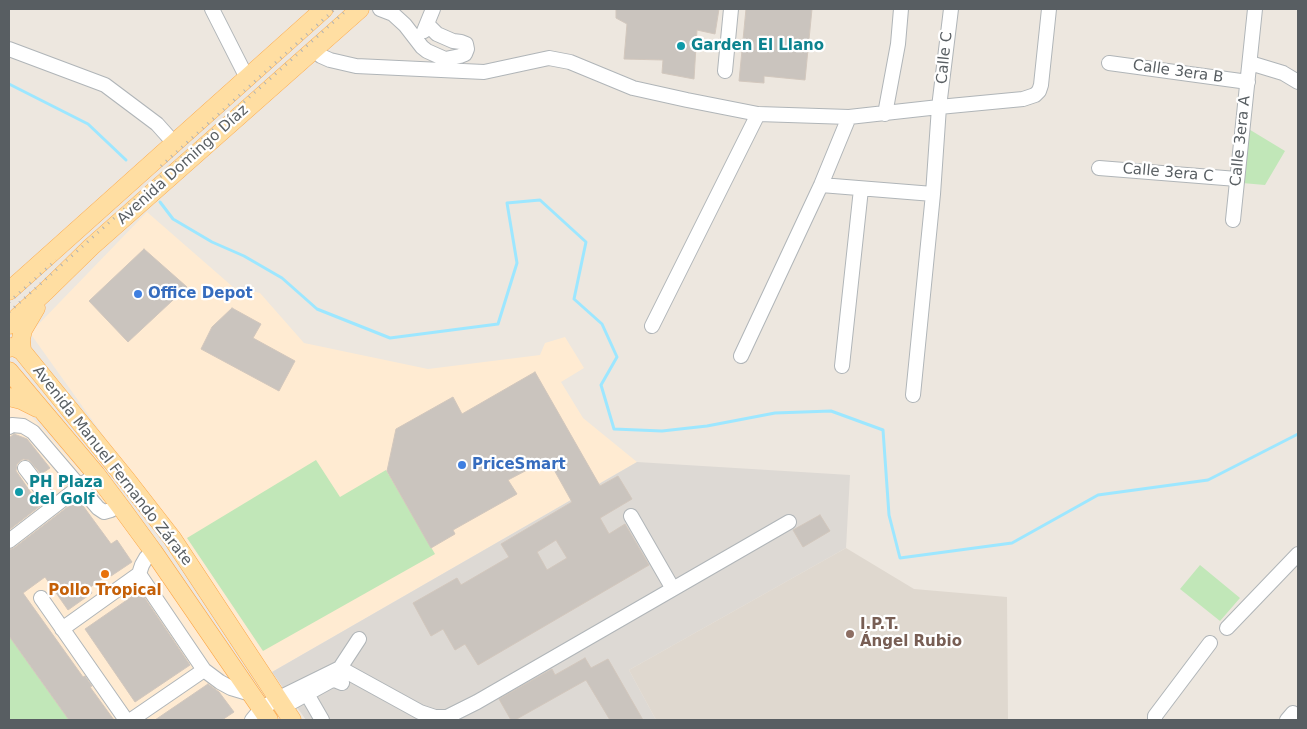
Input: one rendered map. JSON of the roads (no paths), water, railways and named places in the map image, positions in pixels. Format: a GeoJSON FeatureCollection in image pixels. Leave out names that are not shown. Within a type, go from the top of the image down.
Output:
{"type":"FeatureCollection","features":[{"type":"Feature","properties":{"kind":"main road","name":"Avenida Domingo Díaz"},"geometry":{"type":"LineString","coordinates":[[9,291],[324,9]]}},
{"type":"Feature","properties":{"kind":"main road","name":"Avenida Domingo Díaz"},"geometry":{"type":"LineString","coordinates":[[9,324],[91,247],[360,9]]}},
{"type":"Feature","properties":{"kind":"main road"},"geometry":{"type":"LineString","coordinates":[[46,291],[22,330],[21,339],[13,351],[47,408],[103,463],[126,479]]}},
{"type":"Feature","properties":{"kind":"main road","name":"Avenida Manuel Fernando Zárate"},"geometry":{"type":"LineString","coordinates":[[13,351],[126,479],[172,538],[284,709]]}},
{"type":"Feature","properties":{"kind":"main road","name":"Avenida Manuel Fernando Zárate"},"geometry":{"type":"LineString","coordinates":[[9,371],[47,408],[120,505],[153,551],[258,711]]}},
{"type":"Feature","properties":{"kind":"main road"},"geometry":{"type":"LineString","coordinates":[[9,397],[47,408]]}},
{"type":"Feature","properties":{"kind":"main road"},"geometry":{"type":"LineString","coordinates":[[153,551],[172,538]]}},
{"type":"Feature","properties":{"kind":"street"},"geometry":{"type":"LineString","coordinates":[[212,9],[247,78]]}},
{"type":"Feature","properties":{"kind":"street"},"geometry":{"type":"LineString","coordinates":[[380,9],[393,14],[427,51],[445,64]]}},
{"type":"Feature","properties":{"kind":"street"},"geometry":{"type":"LineString","coordinates":[[419,43],[433,9]]}},
{"type":"Feature","properties":{"kind":"street"},"geometry":{"type":"LineString","coordinates":[[725,71],[731,9]]}},
{"type":"Feature","properties":{"kind":"street"},"geometry":{"type":"LineString","coordinates":[[885,114],[898,44],[901,9]]}},
{"type":"Feature","properties":{"kind":"street","name":"Calle C"},"geometry":{"type":"LineString","coordinates":[[913,396],[951,9]]}},
{"type":"Feature","properties":{"kind":"street"},"geometry":{"type":"LineString","coordinates":[[314,49],[321,56],[330,60],[356,66],[445,64],[484,72],[549,58],[570,62],[633,88],[687,100],[758,114],[848,118],[1023,99],[1035,95],[1041,85],[1049,9]]}},
{"type":"Feature","properties":{"kind":"street","name":"Calle 3era A"},"geometry":{"type":"LineString","coordinates":[[1233,220],[1255,9]]}},
{"type":"Feature","properties":{"kind":"street"},"geometry":{"type":"LineString","coordinates":[[427,24],[437,34],[466,44],[465,54],[445,64]]}},
{"type":"Feature","properties":{"kind":"street"},"geometry":{"type":"LineString","coordinates":[[9,49],[104,85],[157,124],[174,143]]}},
{"type":"Feature","properties":{"kind":"street","name":"Calle 3era B"},"geometry":{"type":"LineString","coordinates":[[1109,63],[1248,82]]}},
{"type":"Feature","properties":{"kind":"street"},"geometry":{"type":"LineString","coordinates":[[1250,63],[1283,73],[1298,82]]}},
{"type":"Feature","properties":{"kind":"street"},"geometry":{"type":"LineString","coordinates":[[652,326],[758,114]]}},
{"type":"Feature","properties":{"kind":"street"},"geometry":{"type":"LineString","coordinates":[[741,356],[821,185],[848,118]]}},
{"type":"Feature","properties":{"kind":"street","name":"Calle 3era C"},"geometry":{"type":"LineString","coordinates":[[1099,168],[1237,179]]}},
{"type":"Feature","properties":{"kind":"street"},"geometry":{"type":"LineString","coordinates":[[821,185],[933,194]]}},
{"type":"Feature","properties":{"kind":"street"},"geometry":{"type":"LineString","coordinates":[[842,366],[861,189]]}},
{"type":"Feature","properties":{"kind":"street"},"geometry":{"type":"LineString","coordinates":[[9,426],[23,426],[33,432],[98,508],[104,512],[120,505]]}},
{"type":"Feature","properties":{"kind":"street"},"geometry":{"type":"LineString","coordinates":[[25,468],[54,506]]}},
{"type":"Feature","properties":{"kind":"street"},"geometry":{"type":"LineString","coordinates":[[9,540],[96,474]]}},
{"type":"Feature","properties":{"kind":"street"},"geometry":{"type":"LineString","coordinates":[[631,516],[673,589]]}},
{"type":"Feature","properties":{"kind":"street"},"geometry":{"type":"LineString","coordinates":[[340,668],[420,712],[435,717],[448,717],[789,522]]}},
{"type":"Feature","properties":{"kind":"street"},"geometry":{"type":"LineString","coordinates":[[62,629],[140,574],[142,565],[153,551]]}},
{"type":"Feature","properties":{"kind":"street"},"geometry":{"type":"LineString","coordinates":[[1227,628],[1298,554]]}},
{"type":"Feature","properties":{"kind":"street"},"geometry":{"type":"LineString","coordinates":[[140,574],[204,670],[231,688],[258,711],[284,709],[332,680],[342,683]]}},
{"type":"Feature","properties":{"kind":"street"},"geometry":{"type":"LineString","coordinates":[[41,598],[126,720]]}},
{"type":"Feature","properties":{"kind":"street"},"geometry":{"type":"LineString","coordinates":[[284,709],[340,668],[359,639]]}},
{"type":"Feature","properties":{"kind":"street"},"geometry":{"type":"LineString","coordinates":[[1155,720],[1155,716],[1210,643]]}},
{"type":"Feature","properties":{"kind":"street"},"geometry":{"type":"LineString","coordinates":[[131,720],[204,670]]}},
{"type":"Feature","properties":{"kind":"street"},"geometry":{"type":"LineString","coordinates":[[307,694],[322,720]]}},
{"type":"Feature","properties":{"kind":"waterway"},"geometry":{"type":"LineString","coordinates":[[9,84],[88,124],[126,160]]}},
{"type":"Feature","properties":{"kind":"waterway"},"geometry":{"type":"LineString","coordinates":[[160,202],[173,219],[212,242],[244,256],[282,278],[317,309],[390,338],[498,324],[517,263],[507,203],[540,200],[586,242],[574,299],[602,324],[617,357],[601,385],[614,429],[662,431],[707,426],[775,413],[831,411],[883,430],[889,515],[900,558],[1012,543],[1098,495],[1208,480],[1298,434]]}},
{"type":"Feature","properties":{"kind":"railway"},"geometry":{"type":"LineString","coordinates":[[161,166],[335,9]]}},
{"type":"Feature","properties":{"kind":"railway"},"geometry":{"type":"LineString","coordinates":[[9,312],[348,9]]}},
{"type":"Feature","properties":{"kind":"railway"},"geometry":{"type":"LineString","coordinates":[[9,302],[56,260]]}},
{"type":"Feature","properties":{"kind":"place","name":"Garden El Llano"},"geometry":{"type":"Point","coordinates":[681,46]}},
{"type":"Feature","properties":{"kind":"place","name":"Office Depot"},"geometry":{"type":"Point","coordinates":[138,294]}},
{"type":"Feature","properties":{"kind":"place","name":"PriceSmart"},"geometry":{"type":"Point","coordinates":[462,465]}},
{"type":"Feature","properties":{"kind":"place","name":"PH Plaza del Golf"},"geometry":{"type":"Point","coordinates":[19,492]}},
{"type":"Feature","properties":{"kind":"place","name":"Pollo Tropical"},"geometry":{"type":"Point","coordinates":[105,574]}},
{"type":"Feature","properties":{"kind":"place","name":"I.P.T. Ángel Rubio"},"geometry":{"type":"Point","coordinates":[850,634]}}]}
